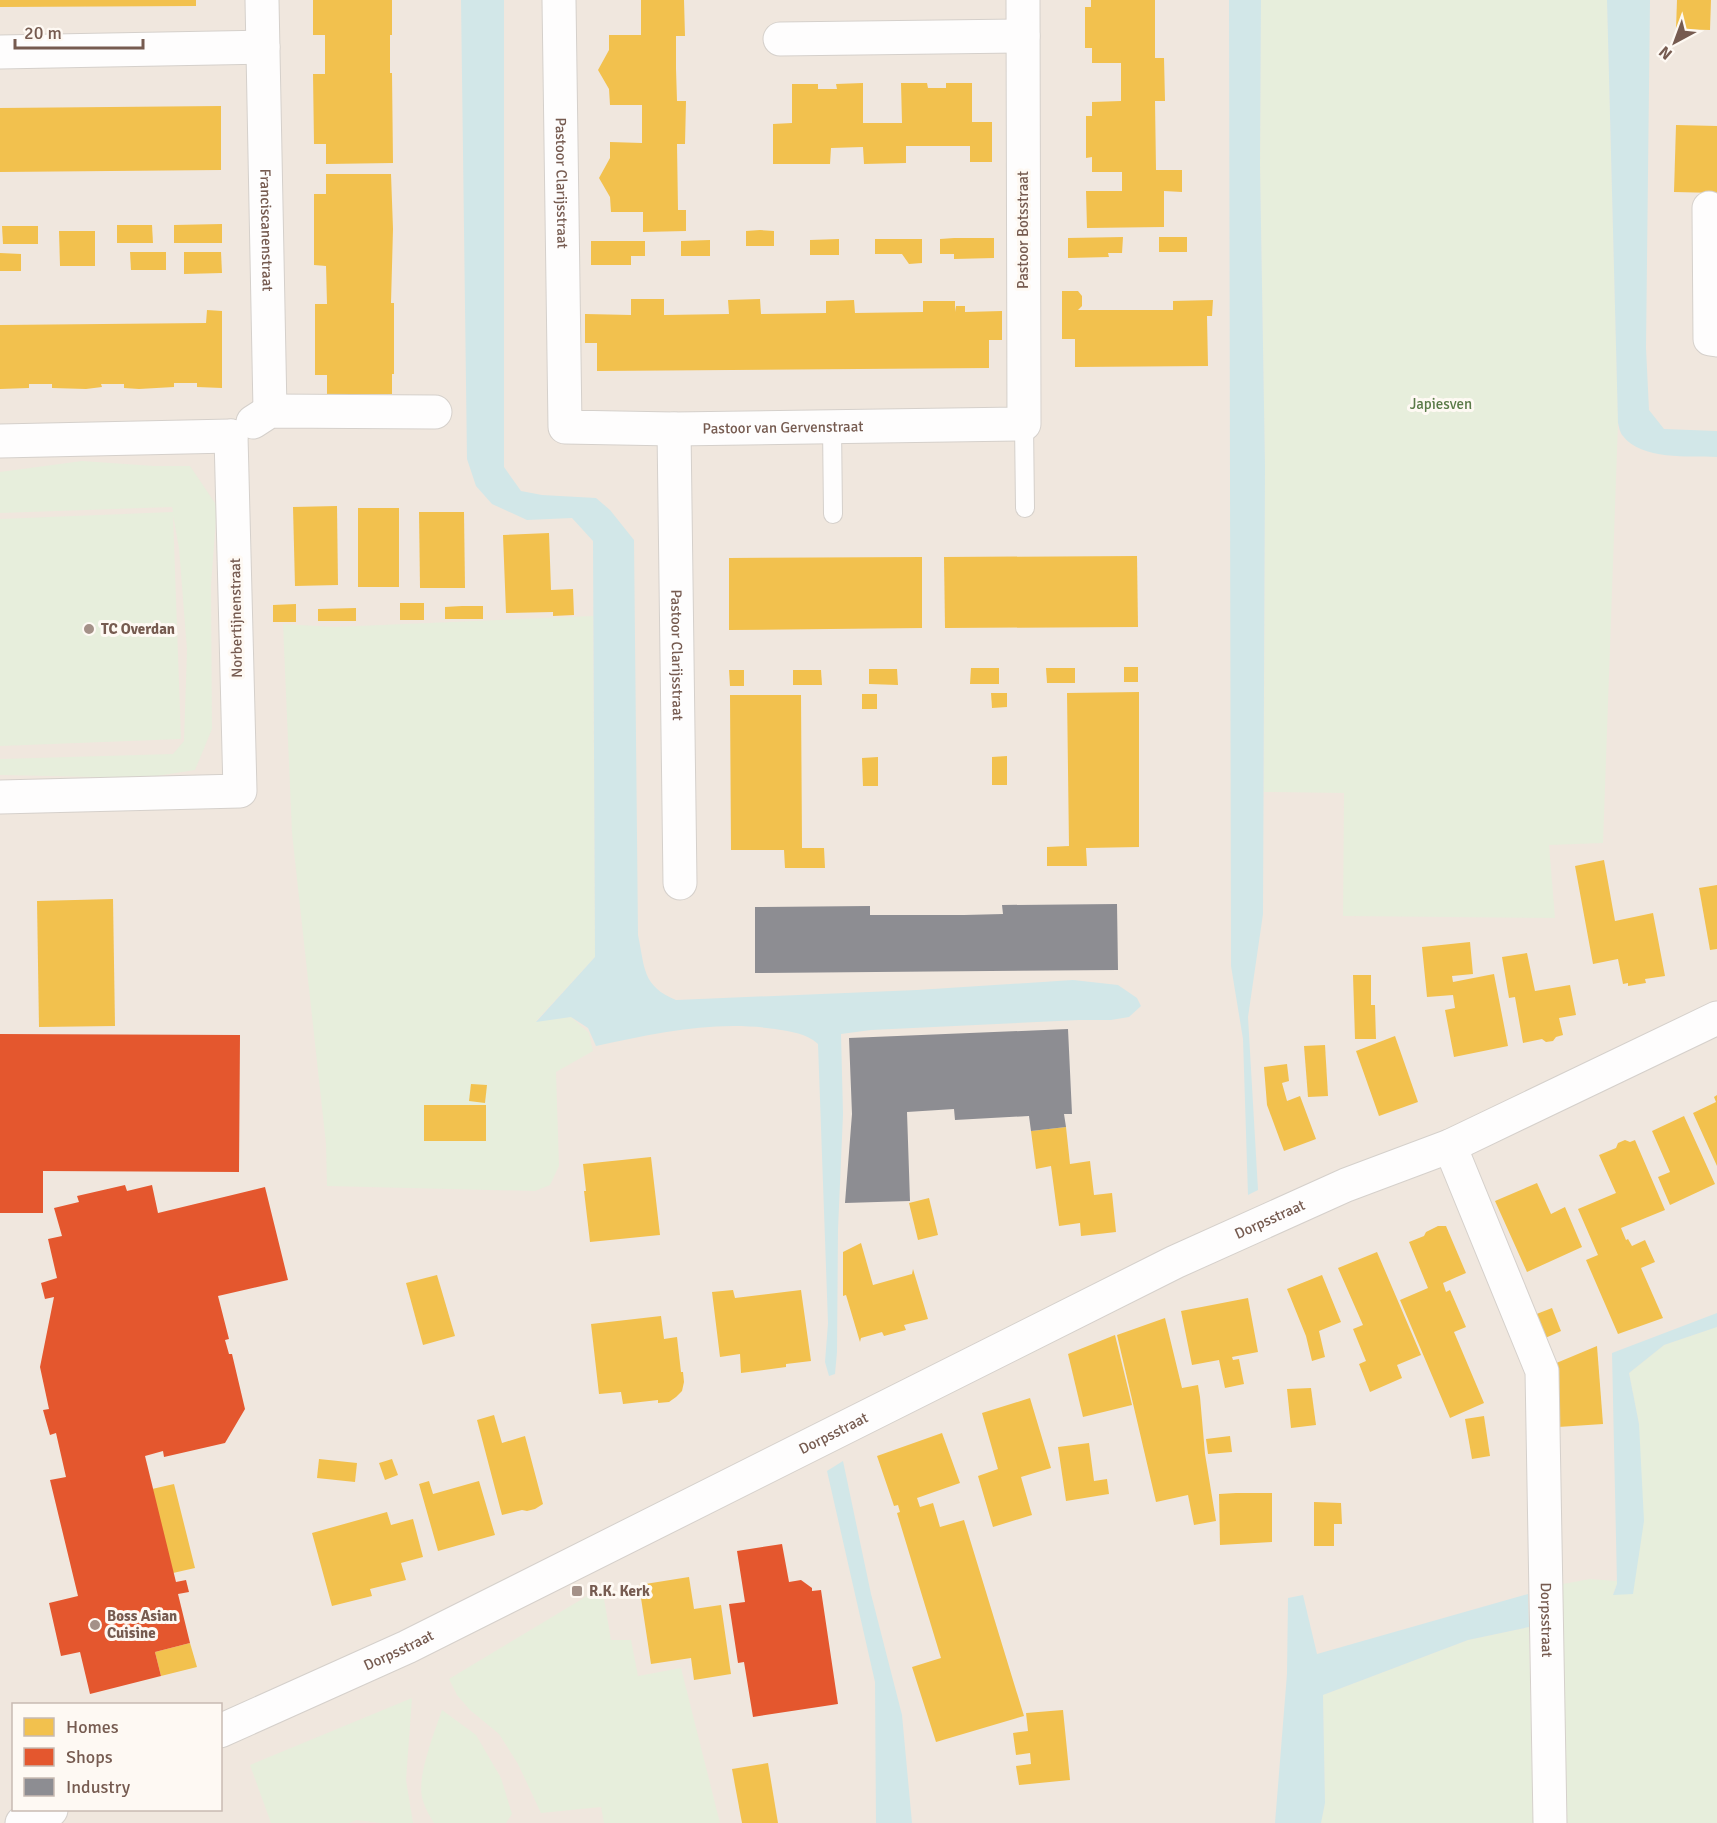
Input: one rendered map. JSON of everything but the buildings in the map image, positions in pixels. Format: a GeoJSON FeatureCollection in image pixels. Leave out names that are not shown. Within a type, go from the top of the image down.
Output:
{"type":"FeatureCollection","features":[{"type":"Feature","properties":{"kind":"street","name":"Franciscanenstraat"},"geometry":{"type":"LineString","coordinates":[[262,0],[270,411]]}},
{"type":"Feature","properties":{"kind":"street","name":"Pastoor Clarijsstraat"},"geometry":{"type":"LineString","coordinates":[[559,0],[565,403]]}},
{"type":"Feature","properties":{"kind":"street","name":"Pastoor Botsstraat"},"geometry":{"type":"LineString","coordinates":[[1023,0],[1024,424]]}},
{"type":"Feature","properties":{"kind":"street"},"geometry":{"type":"LineString","coordinates":[[780,39],[1023,36]]}},
{"type":"Feature","properties":{"kind":"street"},"geometry":{"type":"LineString","coordinates":[[0,52],[263,47]]}},
{"type":"Feature","properties":{"kind":"street"},"geometry":{"type":"LineString","coordinates":[[1709,208],[1710,339],[1717,340]]}},
{"type":"Feature","properties":{"kind":"street","name":"Pastoor van Gervenstraat"},"geometry":{"type":"LineString","coordinates":[[565,403],[565,427],[674,429],[1024,424]]}},
{"type":"Feature","properties":{"kind":"street"},"geometry":{"type":"LineString","coordinates":[[0,441],[231,436],[270,411],[435,412]]}},
{"type":"Feature","properties":{"kind":"street","name":"Pastoor Clarijsstraat"},"geometry":{"type":"LineString","coordinates":[[674,429],[680,883]]}},
{"type":"Feature","properties":{"kind":"street","name":"Norbertijnenstraat"},"geometry":{"type":"LineString","coordinates":[[0,797],[240,791],[231,436]]}},
{"type":"Feature","properties":{"kind":"street","name":"Dorpsstraat"},"geometry":{"type":"LineString","coordinates":[[222,1730],[407,1647],[1175,1262],[1346,1185],[1450,1146],[1717,1018]]}},
{"type":"Feature","properties":{"kind":"street","name":"Dorpsstraat"},"geometry":{"type":"LineString","coordinates":[[1450,1146],[1542,1371],[1550,1823]]}},
{"type":"Feature","properties":{"kind":"street"},"geometry":{"type":"LineString","coordinates":[[22,1823],[47,1811]]}},
{"type":"Feature","properties":{"kind":"lane"},"geometry":{"type":"LineString","coordinates":[[1024,424],[1025,508]]}},
{"type":"Feature","properties":{"kind":"lane"},"geometry":{"type":"LineString","coordinates":[[832,426],[833,514]]}},
{"type":"Feature","properties":{"kind":"shaded area"},"geometry":{"type":"Polygon","coordinates":[[[0,0],[1717,0],[1717,1573],[1365,1684],[1322,1823],[0,1823],[0,0]]]}},
{"type":"Feature","properties":{"kind":"shaded area"},"geometry":{"type":"Polygon","coordinates":[[[461,0],[504,0],[504,467],[521,491],[542,495],[596,498],[610,510],[634,540],[638,935],[644,966],[651,982],[665,995],[676,1000],[917,990],[1073,980],[1118,985],[1137,998],[1141,1006],[1129,1017],[1111,1020],[871,1030],[841,1034],[843,1114],[838,1229],[837,1352],[835,1374],[829,1376],[825,1362],[828,1323],[818,1044],[809,1037],[793,1032],[730,1026],[686,1029],[596,1046],[588,1028],[571,1017],[536,1022],[595,957],[593,541],[572,518],[527,520],[492,504],[476,486],[467,459],[461,0]]]}},
{"type":"Feature","properties":{"kind":"shaded area"},"geometry":{"type":"Polygon","coordinates":[[[1229,0],[1261,0],[1260,165],[1265,466],[1263,914],[1248,1017],[1258,1190],[1248,1195],[1243,1039],[1231,966],[1229,0]]]}},
{"type":"Feature","properties":{"kind":"shaded area"},"geometry":{"type":"Polygon","coordinates":[[[1607,0],[1650,0],[1646,348],[1649,410],[1664,429],[1717,431],[1717,457],[1653,453],[1631,444],[1620,432],[1607,0]]]}},
{"type":"Feature","properties":{"kind":"shaded area"},"geometry":{"type":"Polygon","coordinates":[[[1717,1313],[1717,1327],[1664,1345],[1629,1373],[1639,1424],[1644,1521],[1633,1594],[1613,1595],[1617,1584],[1612,1353],[1717,1313]]]}},
{"type":"Feature","properties":{"kind":"shaded area"},"geometry":{"type":"Polygon","coordinates":[[[843,1461],[871,1594],[902,1715],[912,1823],[876,1823],[875,1682],[827,1471],[843,1461]]]}},
{"type":"Feature","properties":{"kind":"shaded area"},"geometry":{"type":"Polygon","coordinates":[[[1528,1594],[1529,1627],[1468,1640],[1323,1695],[1325,1803],[1321,1823],[1275,1823],[1287,1674],[1288,1598],[1303,1595],[1317,1654],[1528,1594]]]}},
{"type":"Feature","properties":{"kind":"green space","name":"Japiesven"},"geometry":{"type":"Polygon","coordinates":[[[1261,0],[1607,0],[1618,423],[1603,843],[1549,845],[1555,918],[1343,916],[1344,793],[1264,792],[1265,466],[1260,165],[1261,0]]]}},
{"type":"Feature","properties":{"kind":"green space","name":"TC Overdan"},"geometry":{"type":"Polygon","coordinates":[[[82,461],[190,466],[217,506],[211,585],[212,729],[195,770],[144,778],[0,775],[0,759],[173,754],[184,741],[187,650],[179,548],[173,515],[181,739],[0,746],[0,519],[173,512],[172,507],[0,513],[0,472],[82,461]]]}},
{"type":"Feature","properties":{"kind":"green space"},"geometry":{"type":"Polygon","coordinates":[[[593,616],[595,957],[536,1021],[571,1017],[589,1033],[593,1051],[556,1072],[559,1166],[550,1185],[535,1191],[327,1186],[326,1144],[292,833],[283,624],[334,627],[593,616]]]}},
{"type":"Feature","properties":{"kind":"green space"},"geometry":{"type":"Polygon","coordinates":[[[1717,1327],[1717,1823],[1558,1823],[1552,1586],[1590,1579],[1616,1581],[1617,1579],[1613,1594],[1633,1593],[1639,1424],[1629,1373],[1664,1345],[1717,1327]]]}},
{"type":"Feature","properties":{"kind":"green space"},"geometry":{"type":"Polygon","coordinates":[[[602,1587],[611,1640],[631,1640],[638,1676],[681,1668],[720,1823],[604,1823],[601,1807],[541,1813],[518,1764],[499,1734],[470,1710],[457,1695],[449,1679],[602,1587]]]}},
{"type":"Feature","properties":{"kind":"green space"},"geometry":{"type":"Polygon","coordinates":[[[1529,1627],[1533,1823],[1321,1823],[1325,1803],[1323,1695],[1468,1640],[1529,1627]]]}},
{"type":"Feature","properties":{"kind":"green space"},"geometry":{"type":"Polygon","coordinates":[[[412,1698],[406,1780],[413,1823],[356,1820],[349,1823],[271,1823],[250,1765],[412,1698]]]}},
{"type":"Feature","properties":{"kind":"green space"},"geometry":{"type":"Polygon","coordinates":[[[442,1710],[476,1735],[501,1778],[512,1814],[506,1823],[434,1823],[430,1817],[422,1797],[422,1778],[442,1710]]]}},
{"type":"Feature","properties":{"kind":"place","name":"TC Overdan"},"geometry":{"type":"Point","coordinates":[89,629]}},
{"type":"Feature","properties":{"kind":"place","name":"R.K. Kerk"},"geometry":{"type":"Point","coordinates":[577,1591]}},
{"type":"Feature","properties":{"kind":"place","name":"Boss Asian Cuisine"},"geometry":{"type":"Point","coordinates":[95,1625]}}]}
